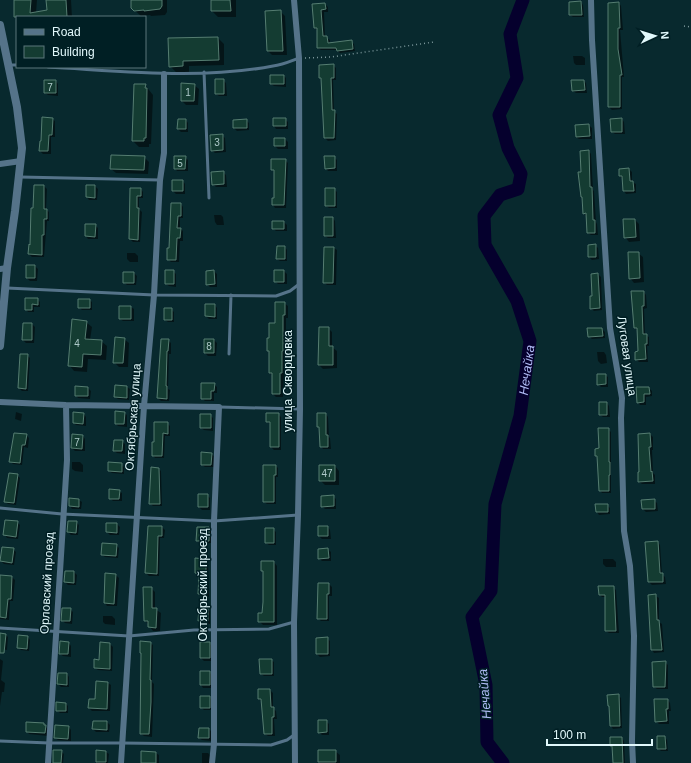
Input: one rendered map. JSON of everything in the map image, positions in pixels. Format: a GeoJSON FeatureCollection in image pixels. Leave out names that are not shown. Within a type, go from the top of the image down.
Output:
{"type":"FeatureCollection","features":[{"type":"Feature","properties":{"kind":"street","name":"улица Скворцовка"},"geometry":{"type":"LineString","coordinates":[[294,0],[299,58],[298,286],[300,409],[294,622],[296,734],[295,763]]}},
{"type":"Feature","properties":{"kind":"street","name":"Луговая улица"},"geometry":{"type":"LineString","coordinates":[[591,0],[592,40],[610,328],[622,398],[621,418],[624,523],[630,566],[634,636],[633,763]]}},
{"type":"Feature","properties":{"kind":"street"},"geometry":{"type":"LineString","coordinates":[[0,25],[2,47],[13,65],[21,133],[21,161],[19,177],[3,269],[6,288],[0,346]]}},
{"type":"Feature","properties":{"kind":"street","name":"Октябрьская улица"},"geometry":{"type":"LineString","coordinates":[[121,763],[136,518],[154,295],[160,180],[164,153],[164,74]]}},
{"type":"Feature","properties":{"kind":"street"},"geometry":{"type":"LineString","coordinates":[[0,164],[21,161]]}},
{"type":"Feature","properties":{"kind":"street"},"geometry":{"type":"LineString","coordinates":[[0,402],[66,405],[219,407]]}},
{"type":"Feature","properties":{"kind":"street","name":"Орловский проезд"},"geometry":{"type":"LineString","coordinates":[[48,763],[62,514],[67,460],[66,405]]}},
{"type":"Feature","properties":{"kind":"street","name":"Октябрьский проезд"},"geometry":{"type":"LineString","coordinates":[[212,763],[214,744],[214,520],[219,407]]}},
{"type":"Feature","properties":{"kind":"lane"},"geometry":{"type":"LineString","coordinates":[[65,68],[164,74],[239,71],[274,66],[299,58]]}},
{"type":"Feature","properties":{"kind":"lane"},"geometry":{"type":"LineString","coordinates":[[204,72],[209,198]]}},
{"type":"Feature","properties":{"kind":"lane"},"geometry":{"type":"LineString","coordinates":[[19,177],[160,180]]}},
{"type":"Feature","properties":{"kind":"lane"},"geometry":{"type":"LineString","coordinates":[[6,288],[154,295],[276,296],[290,292],[298,286]]}},
{"type":"Feature","properties":{"kind":"lane"},"geometry":{"type":"LineString","coordinates":[[229,354],[231,295]]}},
{"type":"Feature","properties":{"kind":"lane"},"geometry":{"type":"LineString","coordinates":[[219,407],[300,409]]}},
{"type":"Feature","properties":{"kind":"lane"},"geometry":{"type":"LineString","coordinates":[[0,508],[62,514],[214,520],[298,514]]}},
{"type":"Feature","properties":{"kind":"lane"},"geometry":{"type":"LineString","coordinates":[[0,628],[56,633],[128,636],[194,630],[269,629],[294,622]]}},
{"type":"Feature","properties":{"kind":"lane"},"geometry":{"type":"LineString","coordinates":[[0,741],[49,743],[122,742],[270,745],[288,740],[296,734]]}},
{"type":"Feature","properties":{"kind":"path"},"geometry":{"type":"LineString","coordinates":[[684,26],[691,27]]}},
{"type":"Feature","properties":{"kind":"path"},"geometry":{"type":"LineString","coordinates":[[299,58],[331,57],[434,42]]}},
{"type":"Feature","properties":{"kind":"building"},"geometry":{"type":"Polygon","coordinates":[[[14,0],[31,0],[30,13],[47,10],[46,0],[66,0],[67,16],[14,17],[14,0]]]}},
{"type":"Feature","properties":{"kind":"building"},"geometry":{"type":"Polygon","coordinates":[[[131,0],[162,0],[162,6],[160,9],[134,11],[131,8],[131,0]]]}},
{"type":"Feature","properties":{"kind":"building"},"geometry":{"type":"Polygon","coordinates":[[[211,0],[230,0],[231,11],[211,11],[211,0]]]}},
{"type":"Feature","properties":{"kind":"building"},"geometry":{"type":"Polygon","coordinates":[[[581,1],[582,15],[569,15],[569,2],[581,1]]]}},
{"type":"Feature","properties":{"kind":"building"},"geometry":{"type":"Polygon","coordinates":[[[619,2],[620,28],[618,28],[618,49],[622,75],[620,75],[620,107],[608,107],[608,3],[619,2]]]}},
{"type":"Feature","properties":{"kind":"building"},"geometry":{"type":"Polygon","coordinates":[[[325,3],[326,9],[321,10],[323,36],[327,36],[328,43],[352,40],[353,49],[337,51],[336,48],[317,48],[317,28],[314,28],[312,4],[325,3]]]}},
{"type":"Feature","properties":{"kind":"building"},"geometry":{"type":"Polygon","coordinates":[[[281,10],[283,51],[267,51],[265,11],[281,10]]]}},
{"type":"Feature","properties":{"kind":"building"},"geometry":{"type":"Polygon","coordinates":[[[218,37],[219,60],[183,61],[183,66],[169,67],[168,38],[218,37]]]}},
{"type":"Feature","properties":{"kind":"building"},"geometry":{"type":"Polygon","coordinates":[[[334,64],[334,78],[331,78],[332,110],[335,110],[334,138],[324,138],[319,65],[334,64]]]}},
{"type":"Feature","properties":{"kind":"building"},"geometry":{"type":"Polygon","coordinates":[[[270,75],[284,75],[284,84],[270,84],[270,75]]]}},
{"type":"Feature","properties":{"kind":"building"},"geometry":{"type":"Polygon","coordinates":[[[215,79],[224,79],[224,94],[215,94],[215,79]]]}},
{"type":"Feature","properties":{"kind":"building"},"geometry":{"type":"Polygon","coordinates":[[[44,80],[56,80],[56,93],[44,93],[44,80]]]}},
{"type":"Feature","properties":{"kind":"building"},"geometry":{"type":"Polygon","coordinates":[[[571,80],[584,80],[585,90],[572,91],[571,80]]]}},
{"type":"Feature","properties":{"kind":"building"},"geometry":{"type":"Polygon","coordinates":[[[181,83],[195,84],[194,101],[181,101],[181,83]]]}},
{"type":"Feature","properties":{"kind":"building"},"geometry":{"type":"Polygon","coordinates":[[[134,84],[146,84],[145,88],[147,88],[146,138],[144,138],[144,141],[132,141],[134,84]]]}},
{"type":"Feature","properties":{"kind":"building"},"geometry":{"type":"Polygon","coordinates":[[[42,117],[53,118],[52,135],[49,135],[48,151],[39,151],[42,117]]]}},
{"type":"Feature","properties":{"kind":"building"},"geometry":{"type":"Polygon","coordinates":[[[273,118],[286,118],[286,126],[273,126],[273,118]]]}},
{"type":"Feature","properties":{"kind":"building"},"geometry":{"type":"Polygon","coordinates":[[[622,118],[622,132],[611,132],[610,119],[622,118]]]}},
{"type":"Feature","properties":{"kind":"building"},"geometry":{"type":"Polygon","coordinates":[[[178,119],[186,119],[186,129],[177,129],[178,119]]]}},
{"type":"Feature","properties":{"kind":"building"},"geometry":{"type":"Polygon","coordinates":[[[247,119],[247,128],[233,128],[233,120],[247,119]]]}},
{"type":"Feature","properties":{"kind":"building"},"geometry":{"type":"Polygon","coordinates":[[[589,124],[590,136],[576,137],[575,125],[589,124]]]}},
{"type":"Feature","properties":{"kind":"building"},"geometry":{"type":"Polygon","coordinates":[[[223,134],[223,150],[211,151],[210,135],[223,134]]]}},
{"type":"Feature","properties":{"kind":"building"},"geometry":{"type":"Polygon","coordinates":[[[274,138],[285,138],[285,146],[274,146],[274,138]]]}},
{"type":"Feature","properties":{"kind":"building"},"geometry":{"type":"Polygon","coordinates":[[[589,150],[590,187],[592,187],[595,233],[587,233],[586,213],[583,214],[578,172],[581,172],[580,151],[589,150]]]}},
{"type":"Feature","properties":{"kind":"building"},"geometry":{"type":"Polygon","coordinates":[[[111,155],[145,156],[144,170],[110,169],[111,155]]]}},
{"type":"Feature","properties":{"kind":"building"},"geometry":{"type":"Polygon","coordinates":[[[174,156],[186,156],[185,169],[174,169],[174,156]]]}},
{"type":"Feature","properties":{"kind":"building"},"geometry":{"type":"Polygon","coordinates":[[[324,156],[335,156],[335,168],[325,169],[324,156]]]}},
{"type":"Feature","properties":{"kind":"building"},"geometry":{"type":"Polygon","coordinates":[[[271,159],[286,159],[284,205],[272,205],[272,198],[274,198],[274,170],[271,170],[271,159]]]}},
{"type":"Feature","properties":{"kind":"building"},"geometry":{"type":"Polygon","coordinates":[[[629,168],[630,181],[633,181],[634,191],[623,191],[622,176],[619,176],[619,169],[629,168]]]}},
{"type":"Feature","properties":{"kind":"building"},"geometry":{"type":"Polygon","coordinates":[[[224,171],[224,184],[212,185],[211,172],[224,171]]]}},
{"type":"Feature","properties":{"kind":"building"},"geometry":{"type":"Polygon","coordinates":[[[172,180],[183,180],[183,191],[172,191],[172,180]]]}},
{"type":"Feature","properties":{"kind":"building"},"geometry":{"type":"Polygon","coordinates":[[[34,185],[44,185],[44,209],[47,209],[47,219],[44,219],[44,235],[42,235],[42,255],[28,254],[29,244],[30,245],[31,208],[33,208],[34,185]]]}},
{"type":"Feature","properties":{"kind":"building"},"geometry":{"type":"Polygon","coordinates":[[[86,185],[95,185],[95,198],[86,197],[86,185]]]}},
{"type":"Feature","properties":{"kind":"building"},"geometry":{"type":"Polygon","coordinates":[[[130,188],[141,188],[141,196],[137,196],[137,208],[139,208],[138,240],[129,239],[130,188]]]}},
{"type":"Feature","properties":{"kind":"building"},"geometry":{"type":"Polygon","coordinates":[[[325,188],[335,188],[335,206],[325,206],[325,188]]]}},
{"type":"Feature","properties":{"kind":"building"},"geometry":{"type":"Polygon","coordinates":[[[171,203],[181,203],[181,216],[178,216],[177,228],[181,228],[180,238],[177,238],[176,260],[167,260],[171,203]]]}},
{"type":"Feature","properties":{"kind":"building"},"geometry":{"type":"Polygon","coordinates":[[[324,217],[333,217],[333,236],[324,236],[324,217]]]}},
{"type":"Feature","properties":{"kind":"building"},"geometry":{"type":"Polygon","coordinates":[[[623,219],[635,219],[636,237],[624,238],[623,219]]]}},
{"type":"Feature","properties":{"kind":"building"},"geometry":{"type":"Polygon","coordinates":[[[272,221],[284,221],[284,229],[272,229],[272,221]]]}},
{"type":"Feature","properties":{"kind":"building"},"geometry":{"type":"Polygon","coordinates":[[[85,224],[96,224],[95,237],[85,236],[85,224]]]}},
{"type":"Feature","properties":{"kind":"building"},"geometry":{"type":"Polygon","coordinates":[[[596,244],[596,257],[588,257],[588,245],[596,244]]]}},
{"type":"Feature","properties":{"kind":"building"},"geometry":{"type":"Polygon","coordinates":[[[277,246],[285,246],[285,259],[276,259],[277,246]]]}},
{"type":"Feature","properties":{"kind":"building"},"geometry":{"type":"Polygon","coordinates":[[[324,247],[334,247],[333,283],[323,283],[324,247]]]}},
{"type":"Feature","properties":{"kind":"building"},"geometry":{"type":"Polygon","coordinates":[[[628,252],[639,252],[640,278],[629,279],[628,252]]]}},
{"type":"Feature","properties":{"kind":"building"},"geometry":{"type":"Polygon","coordinates":[[[26,265],[35,265],[35,278],[26,278],[26,265]]]}},
{"type":"Feature","properties":{"kind":"building"},"geometry":{"type":"Polygon","coordinates":[[[165,270],[174,270],[174,284],[165,284],[165,270]]]}},
{"type":"Feature","properties":{"kind":"building"},"geometry":{"type":"Polygon","coordinates":[[[214,270],[215,284],[206,285],[206,271],[214,270]]]}},
{"type":"Feature","properties":{"kind":"building"},"geometry":{"type":"Polygon","coordinates":[[[274,270],[284,270],[284,282],[274,282],[274,270]]]}},
{"type":"Feature","properties":{"kind":"building"},"geometry":{"type":"Polygon","coordinates":[[[123,272],[134,272],[134,283],[123,283],[123,272]]]}},
{"type":"Feature","properties":{"kind":"building"},"geometry":{"type":"Polygon","coordinates":[[[598,273],[600,308],[590,309],[590,296],[592,296],[591,274],[598,273]]]}},
{"type":"Feature","properties":{"kind":"building"},"geometry":{"type":"Polygon","coordinates":[[[631,291],[644,291],[644,306],[642,306],[643,334],[647,334],[647,344],[645,344],[646,359],[635,360],[635,352],[638,351],[637,328],[634,328],[631,291]]]}},
{"type":"Feature","properties":{"kind":"building"},"geometry":{"type":"Polygon","coordinates":[[[25,298],[38,298],[38,305],[32,304],[32,310],[25,310],[25,298]]]}},
{"type":"Feature","properties":{"kind":"building"},"geometry":{"type":"Polygon","coordinates":[[[78,299],[90,299],[90,308],[78,308],[78,299]]]}},
{"type":"Feature","properties":{"kind":"building"},"geometry":{"type":"Polygon","coordinates":[[[275,302],[285,302],[285,315],[283,315],[283,351],[282,373],[280,373],[280,394],[272,394],[272,373],[269,373],[269,351],[267,351],[269,323],[275,323],[275,302]]]}},
{"type":"Feature","properties":{"kind":"building"},"geometry":{"type":"Polygon","coordinates":[[[205,304],[215,304],[215,317],[205,316],[205,304]]]}},
{"type":"Feature","properties":{"kind":"building"},"geometry":{"type":"Polygon","coordinates":[[[119,306],[131,306],[131,319],[119,319],[119,306]]]}},
{"type":"Feature","properties":{"kind":"building"},"geometry":{"type":"Polygon","coordinates":[[[164,308],[172,308],[172,320],[164,320],[164,308]]]}},
{"type":"Feature","properties":{"kind":"building"},"geometry":{"type":"Polygon","coordinates":[[[72,319],[87,321],[85,339],[102,340],[101,355],[83,354],[82,367],[68,366],[72,319]]]}},
{"type":"Feature","properties":{"kind":"building"},"geometry":{"type":"Polygon","coordinates":[[[23,323],[32,323],[32,340],[22,340],[23,323]]]}},
{"type":"Feature","properties":{"kind":"building"},"geometry":{"type":"Polygon","coordinates":[[[319,327],[329,327],[329,346],[333,346],[333,365],[318,365],[319,327]]]}},
{"type":"Feature","properties":{"kind":"building"},"geometry":{"type":"Polygon","coordinates":[[[587,328],[602,328],[603,336],[588,337],[587,328]]]}},
{"type":"Feature","properties":{"kind":"building"},"geometry":{"type":"Polygon","coordinates":[[[115,337],[125,338],[123,363],[113,363],[115,337]]]}},
{"type":"Feature","properties":{"kind":"building"},"geometry":{"type":"Polygon","coordinates":[[[161,339],[169,339],[167,351],[167,399],[157,398],[161,339]]]}},
{"type":"Feature","properties":{"kind":"building"},"geometry":{"type":"Polygon","coordinates":[[[204,339],[214,339],[214,353],[204,353],[204,339]]]}},
{"type":"Feature","properties":{"kind":"building"},"geometry":{"type":"Polygon","coordinates":[[[20,354],[28,354],[26,389],[18,388],[20,354]]]}},
{"type":"Feature","properties":{"kind":"building"},"geometry":{"type":"Polygon","coordinates":[[[597,374],[606,374],[606,384],[597,385],[597,374]]]}},
{"type":"Feature","properties":{"kind":"building"},"geometry":{"type":"Polygon","coordinates":[[[201,383],[215,383],[214,391],[211,391],[211,399],[201,399],[201,383]]]}},
{"type":"Feature","properties":{"kind":"building"},"geometry":{"type":"Polygon","coordinates":[[[115,385],[127,386],[127,398],[114,397],[115,385]]]}},
{"type":"Feature","properties":{"kind":"building"},"geometry":{"type":"Polygon","coordinates":[[[75,386],[88,387],[88,396],[75,396],[75,386]]]}},
{"type":"Feature","properties":{"kind":"building"},"geometry":{"type":"Polygon","coordinates":[[[636,387],[649,387],[650,394],[644,394],[644,402],[637,403],[636,387]]]}},
{"type":"Feature","properties":{"kind":"building"},"geometry":{"type":"Polygon","coordinates":[[[599,402],[607,402],[607,415],[599,415],[599,402]]]}},
{"type":"Feature","properties":{"kind":"building"},"geometry":{"type":"Polygon","coordinates":[[[115,411],[125,412],[124,424],[115,424],[115,411]]]}},
{"type":"Feature","properties":{"kind":"building"},"geometry":{"type":"Polygon","coordinates":[[[73,412],[84,413],[83,424],[73,423],[73,412]]]}},
{"type":"Feature","properties":{"kind":"building"},"geometry":{"type":"Polygon","coordinates":[[[266,413],[279,413],[279,447],[270,447],[270,422],[266,422],[266,413]]]}},
{"type":"Feature","properties":{"kind":"building"},"geometry":{"type":"Polygon","coordinates":[[[317,413],[326,413],[326,435],[328,435],[328,447],[320,447],[319,427],[317,427],[317,413]]]}},
{"type":"Feature","properties":{"kind":"building"},"geometry":{"type":"Polygon","coordinates":[[[200,414],[211,414],[211,428],[200,428],[200,414]]]}},
{"type":"Feature","properties":{"kind":"building"},"geometry":{"type":"Polygon","coordinates":[[[154,422],[168,422],[168,434],[163,433],[162,456],[152,456],[154,422]]]}},
{"type":"Feature","properties":{"kind":"building"},"geometry":{"type":"Polygon","coordinates":[[[598,428],[609,428],[609,491],[599,491],[597,456],[595,456],[595,449],[599,448],[598,428]]]}},
{"type":"Feature","properties":{"kind":"building"},"geometry":{"type":"Polygon","coordinates":[[[14,433],[27,434],[25,445],[22,445],[20,463],[9,462],[14,433]]]}},
{"type":"Feature","properties":{"kind":"building"},"geometry":{"type":"Polygon","coordinates":[[[650,433],[651,447],[649,447],[653,481],[638,482],[638,434],[650,433]]]}},
{"type":"Feature","properties":{"kind":"building"},"geometry":{"type":"Polygon","coordinates":[[[72,434],[83,435],[82,449],[71,448],[72,434]]]}},
{"type":"Feature","properties":{"kind":"building"},"geometry":{"type":"Polygon","coordinates":[[[114,440],[123,440],[122,451],[113,451],[114,440]]]}},
{"type":"Feature","properties":{"kind":"building"},"geometry":{"type":"Polygon","coordinates":[[[201,452],[212,453],[211,465],[201,465],[201,452]]]}},
{"type":"Feature","properties":{"kind":"building"},"geometry":{"type":"Polygon","coordinates":[[[108,462],[122,463],[122,472],[108,471],[108,462]]]}},
{"type":"Feature","properties":{"kind":"building"},"geometry":{"type":"Polygon","coordinates":[[[263,465],[276,465],[276,475],[274,475],[274,502],[263,502],[263,465]]]}},
{"type":"Feature","properties":{"kind":"building"},"geometry":{"type":"Polygon","coordinates":[[[319,465],[335,465],[335,481],[319,481],[319,465]]]}},
{"type":"Feature","properties":{"kind":"building"},"geometry":{"type":"Polygon","coordinates":[[[151,467],[159,468],[160,504],[149,504],[151,467]]]}},
{"type":"Feature","properties":{"kind":"building"},"geometry":{"type":"Polygon","coordinates":[[[9,473],[18,474],[14,503],[4,502],[9,473]]]}},
{"type":"Feature","properties":{"kind":"building"},"geometry":{"type":"Polygon","coordinates":[[[109,489],[120,490],[119,499],[109,499],[109,489]]]}},
{"type":"Feature","properties":{"kind":"building"},"geometry":{"type":"Polygon","coordinates":[[[198,494],[208,494],[208,507],[198,507],[198,494]]]}},
{"type":"Feature","properties":{"kind":"building"},"geometry":{"type":"Polygon","coordinates":[[[334,495],[334,506],[321,507],[321,496],[334,495]]]}},
{"type":"Feature","properties":{"kind":"building"},"geometry":{"type":"Polygon","coordinates":[[[69,498],[79,499],[79,507],[69,506],[69,498]]]}},
{"type":"Feature","properties":{"kind":"building"},"geometry":{"type":"Polygon","coordinates":[[[655,499],[655,509],[642,509],[641,500],[655,499]]]}},
{"type":"Feature","properties":{"kind":"building"},"geometry":{"type":"Polygon","coordinates":[[[595,504],[608,504],[608,512],[596,512],[595,504]]]}},
{"type":"Feature","properties":{"kind":"building"},"geometry":{"type":"Polygon","coordinates":[[[5,520],[18,521],[16,537],[3,535],[5,520]]]}},
{"type":"Feature","properties":{"kind":"building"},"geometry":{"type":"Polygon","coordinates":[[[68,521],[77,521],[76,533],[67,532],[68,521]]]}},
{"type":"Feature","properties":{"kind":"building"},"geometry":{"type":"Polygon","coordinates":[[[106,523],[117,523],[117,533],[106,532],[106,523]]]}},
{"type":"Feature","properties":{"kind":"building"},"geometry":{"type":"Polygon","coordinates":[[[148,526],[162,526],[162,536],[158,536],[157,574],[145,573],[148,526]]]}},
{"type":"Feature","properties":{"kind":"building"},"geometry":{"type":"Polygon","coordinates":[[[318,526],[328,526],[328,536],[318,536],[318,526]]]}},
{"type":"Feature","properties":{"kind":"building"},"geometry":{"type":"Polygon","coordinates":[[[197,527],[209,527],[209,541],[196,541],[197,527]]]}},
{"type":"Feature","properties":{"kind":"building"},"geometry":{"type":"Polygon","coordinates":[[[265,528],[274,528],[274,543],[265,543],[265,528]]]}},
{"type":"Feature","properties":{"kind":"building"},"geometry":{"type":"Polygon","coordinates":[[[658,541],[660,573],[663,573],[663,582],[648,582],[645,542],[658,541]]]}},
{"type":"Feature","properties":{"kind":"building"},"geometry":{"type":"Polygon","coordinates":[[[102,543],[117,544],[116,556],[101,555],[102,543]]]}},
{"type":"Feature","properties":{"kind":"building"},"geometry":{"type":"Polygon","coordinates":[[[2,547],[14,548],[12,563],[0,561],[2,547]]]}},
{"type":"Feature","properties":{"kind":"building"},"geometry":{"type":"Polygon","coordinates":[[[328,548],[329,558],[318,559],[318,549],[328,548]]]}},
{"type":"Feature","properties":{"kind":"building"},"geometry":{"type":"Polygon","coordinates":[[[195,558],[206,559],[206,594],[198,594],[199,574],[195,573],[195,558]]]}},
{"type":"Feature","properties":{"kind":"building"},"geometry":{"type":"Polygon","coordinates":[[[261,561],[274,561],[274,622],[258,622],[258,613],[262,613],[263,602],[263,571],[261,571],[261,561]]]}},
{"type":"Feature","properties":{"kind":"building"},"geometry":{"type":"Polygon","coordinates":[[[65,571],[74,571],[74,583],[64,582],[65,571]]]}},
{"type":"Feature","properties":{"kind":"building"},"geometry":{"type":"Polygon","coordinates":[[[105,573],[116,574],[114,604],[104,603],[105,573]]]}},
{"type":"Feature","properties":{"kind":"building"},"geometry":{"type":"Polygon","coordinates":[[[0,575],[12,576],[11,599],[8,599],[6,618],[0,617],[0,575]]]}},
{"type":"Feature","properties":{"kind":"building"},"geometry":{"type":"Polygon","coordinates":[[[318,583],[329,583],[329,594],[327,594],[327,619],[317,619],[318,583]]]}},
{"type":"Feature","properties":{"kind":"building"},"geometry":{"type":"Polygon","coordinates":[[[598,586],[614,586],[616,631],[605,631],[605,595],[599,595],[598,586]]]}},
{"type":"Feature","properties":{"kind":"building"},"geometry":{"type":"Polygon","coordinates":[[[143,587],[152,587],[152,608],[157,608],[156,628],[148,627],[148,621],[144,621],[143,587]]]}},
{"type":"Feature","properties":{"kind":"building"},"geometry":{"type":"Polygon","coordinates":[[[656,594],[657,620],[659,620],[662,650],[651,650],[648,595],[656,594]]]}},
{"type":"Feature","properties":{"kind":"building"},"geometry":{"type":"Polygon","coordinates":[[[62,608],[71,608],[70,621],[61,621],[62,608]]]}},
{"type":"Feature","properties":{"kind":"building"},"geometry":{"type":"Polygon","coordinates":[[[199,608],[208,608],[208,621],[198,621],[199,608]]]}},
{"type":"Feature","properties":{"kind":"building"},"geometry":{"type":"Polygon","coordinates":[[[0,633],[6,634],[4,653],[0,653],[0,633]]]}},
{"type":"Feature","properties":{"kind":"building"},"geometry":{"type":"Polygon","coordinates":[[[18,635],[28,636],[27,649],[17,648],[18,635]]]}},
{"type":"Feature","properties":{"kind":"building"},"geometry":{"type":"Polygon","coordinates":[[[328,637],[328,654],[316,654],[316,638],[328,637]]]}},
{"type":"Feature","properties":{"kind":"building"},"geometry":{"type":"Polygon","coordinates":[[[60,641],[69,642],[68,654],[59,654],[60,641]]]}},
{"type":"Feature","properties":{"kind":"building"},"geometry":{"type":"Polygon","coordinates":[[[140,641],[151,642],[151,702],[149,734],[140,734],[140,641]]]}},
{"type":"Feature","properties":{"kind":"building"},"geometry":{"type":"Polygon","coordinates":[[[100,642],[110,643],[110,669],[94,668],[94,659],[99,660],[100,642]]]}},
{"type":"Feature","properties":{"kind":"building"},"geometry":{"type":"Polygon","coordinates":[[[200,642],[210,642],[210,658],[200,658],[200,642]]]}},
{"type":"Feature","properties":{"kind":"building"},"geometry":{"type":"Polygon","coordinates":[[[259,659],[272,659],[272,674],[260,674],[259,659]]]}},
{"type":"Feature","properties":{"kind":"building"},"geometry":{"type":"Polygon","coordinates":[[[666,661],[665,687],[653,687],[652,662],[666,661]]]}},
{"type":"Feature","properties":{"kind":"building"},"geometry":{"type":"Polygon","coordinates":[[[200,671],[210,671],[210,685],[200,685],[200,671]]]}},
{"type":"Feature","properties":{"kind":"building"},"geometry":{"type":"Polygon","coordinates":[[[58,673],[67,673],[67,685],[57,684],[58,673]]]}},
{"type":"Feature","properties":{"kind":"building"},"geometry":{"type":"Polygon","coordinates":[[[96,681],[108,682],[107,709],[88,708],[89,699],[95,699],[96,681]]]}},
{"type":"Feature","properties":{"kind":"building"},"geometry":{"type":"Polygon","coordinates":[[[258,689],[270,689],[271,707],[274,707],[274,717],[272,717],[272,734],[264,734],[261,699],[258,699],[258,689]]]}},
{"type":"Feature","properties":{"kind":"building"},"geometry":{"type":"Polygon","coordinates":[[[619,694],[620,726],[610,726],[607,695],[619,694]]]}},
{"type":"Feature","properties":{"kind":"building"},"geometry":{"type":"Polygon","coordinates":[[[200,696],[210,696],[210,708],[200,708],[200,696]]]}},
{"type":"Feature","properties":{"kind":"building"},"geometry":{"type":"Polygon","coordinates":[[[654,699],[668,699],[668,709],[666,709],[667,721],[655,722],[654,699]]]}},
{"type":"Feature","properties":{"kind":"building"},"geometry":{"type":"Polygon","coordinates":[[[56,702],[66,703],[66,711],[56,711],[56,702]]]}},
{"type":"Feature","properties":{"kind":"building"},"geometry":{"type":"Polygon","coordinates":[[[318,720],[327,720],[327,732],[318,733],[318,720]]]}},
{"type":"Feature","properties":{"kind":"building"},"geometry":{"type":"Polygon","coordinates":[[[93,721],[107,721],[107,730],[92,729],[93,721]]]}},
{"type":"Feature","properties":{"kind":"building"},"geometry":{"type":"Polygon","coordinates":[[[26,722],[44,723],[44,725],[46,725],[45,733],[26,732],[26,722]]]}},
{"type":"Feature","properties":{"kind":"building"},"geometry":{"type":"Polygon","coordinates":[[[55,725],[69,726],[68,739],[54,738],[55,725]]]}},
{"type":"Feature","properties":{"kind":"building"},"geometry":{"type":"Polygon","coordinates":[[[199,728],[209,728],[209,738],[198,738],[199,728]]]}},
{"type":"Feature","properties":{"kind":"building"},"geometry":{"type":"Polygon","coordinates":[[[657,736],[665,736],[666,749],[657,749],[657,736]]]}},
{"type":"Feature","properties":{"kind":"building"},"geometry":{"type":"Polygon","coordinates":[[[610,737],[622,737],[623,763],[613,763],[610,737]]]}},
{"type":"Feature","properties":{"kind":"building"},"geometry":{"type":"Polygon","coordinates":[[[53,750],[62,750],[61,763],[53,763],[53,750]]]}},
{"type":"Feature","properties":{"kind":"building"},"geometry":{"type":"Polygon","coordinates":[[[96,750],[106,751],[106,762],[96,762],[96,750]]]}},
{"type":"Feature","properties":{"kind":"building"},"geometry":{"type":"Polygon","coordinates":[[[318,750],[336,750],[336,762],[318,762],[318,750]]]}},
{"type":"Feature","properties":{"kind":"building"},"geometry":{"type":"Polygon","coordinates":[[[141,751],[156,752],[156,763],[141,763],[141,751]]]}},
{"type":"Feature","properties":{"kind":"waterway","name":"Нечайка"},"geometry":{"type":"LineString","coordinates":[[503,763],[487,742],[486,685],[472,617],[491,591],[495,504],[520,416],[530,341],[517,301],[485,245],[484,216],[500,195],[518,189],[521,174],[508,148],[499,115],[517,78],[510,34],[523,0]]}}]}
